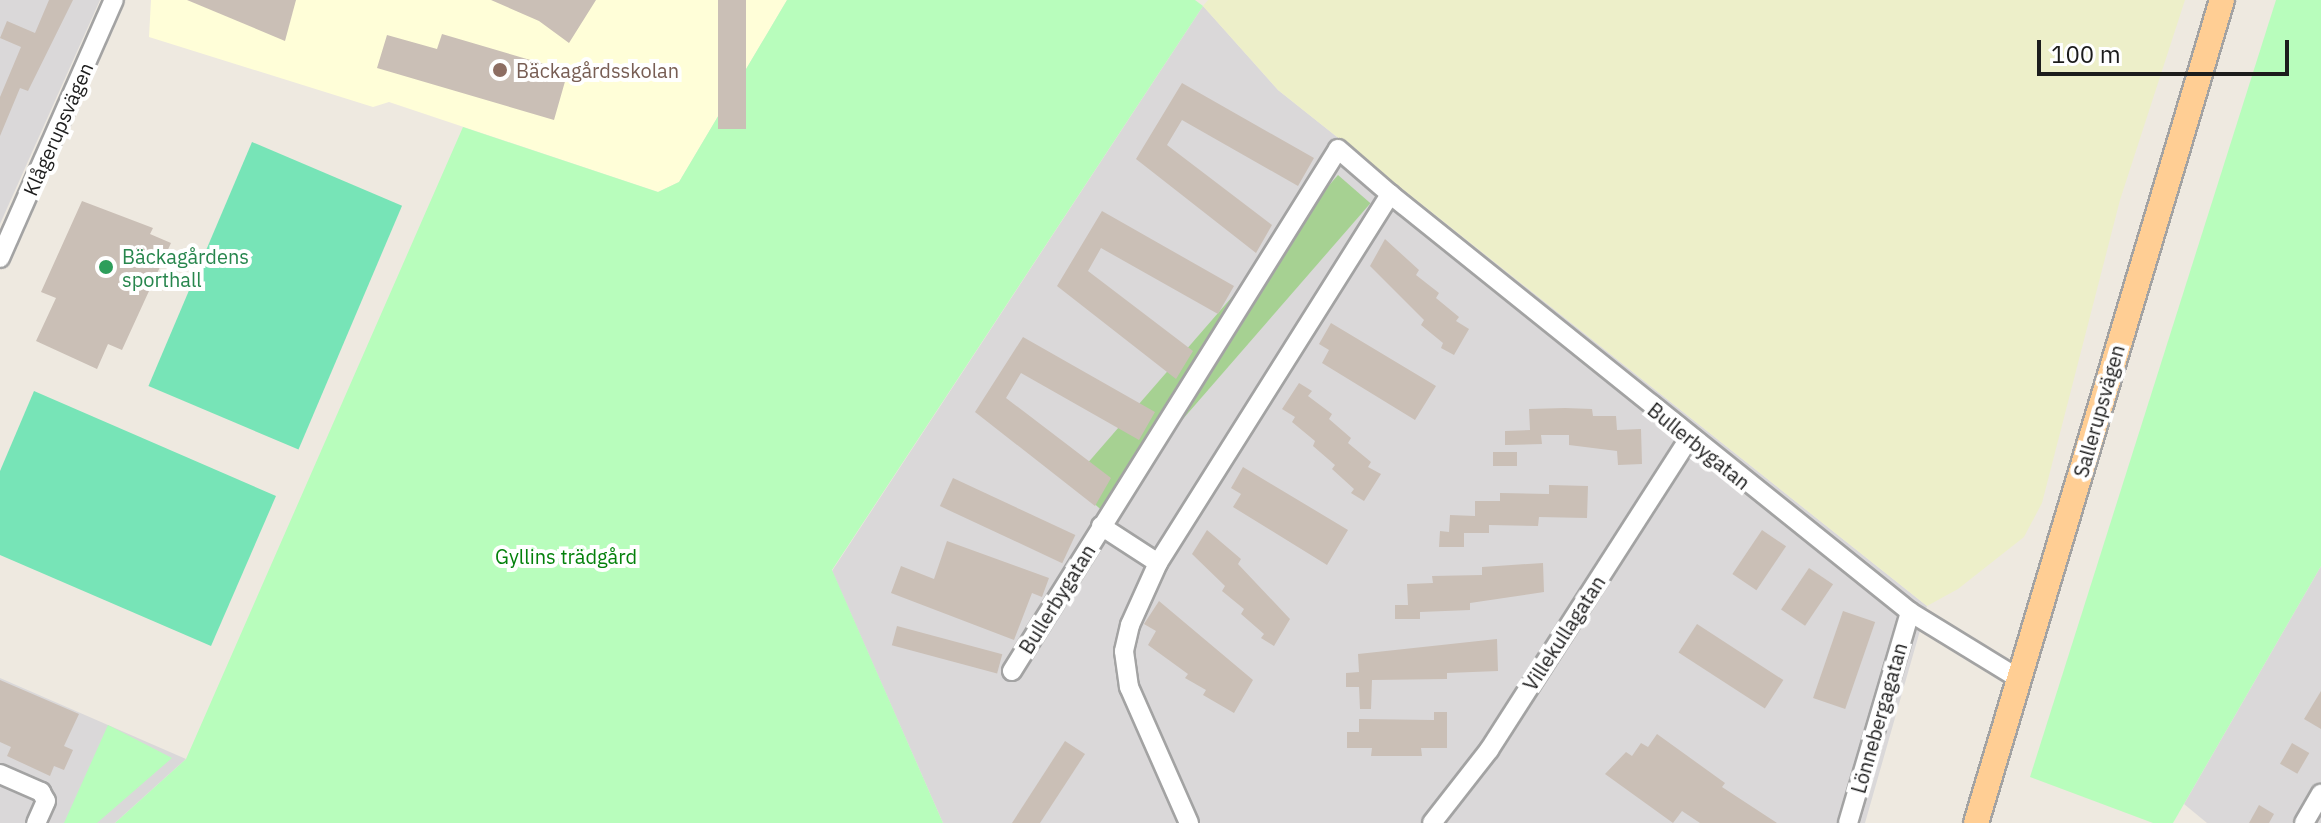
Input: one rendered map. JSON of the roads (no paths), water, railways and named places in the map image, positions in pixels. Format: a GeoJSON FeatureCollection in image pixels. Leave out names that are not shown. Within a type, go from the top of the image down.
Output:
{"type":"FeatureCollection","features":[{"type":"Feature","properties":{"kind":"main road","name":"Sallerupsvägen"},"geometry":{"type":"LineString","coordinates":[[1976,823],[2222,0]]}},
{"type":"Feature","properties":{"kind":"street","name":"Klågerupsvägen"},"geometry":{"type":"LineString","coordinates":[[0,258],[114,0]]}},
{"type":"Feature","properties":{"kind":"street","name":"Bullerbygatan"},"geometry":{"type":"LineString","coordinates":[[1012,671],[1338,149],[1689,439],[1910,612],[2021,680]]}},
{"type":"Feature","properties":{"kind":"street"},"geometry":{"type":"LineString","coordinates":[[1189,823],[1146,732],[1129,687],[1124,651],[1158,563],[1390,194]]}},
{"type":"Feature","properties":{"kind":"street","name":"Villekullagatan"},"geometry":{"type":"LineString","coordinates":[[1432,823],[1489,750],[1689,439]]}},
{"type":"Feature","properties":{"kind":"street","name":"Bullerbygatan"},"geometry":{"type":"LineString","coordinates":[[1101,526],[1158,563]]}},
{"type":"Feature","properties":{"kind":"street","name":"Lönnebergagatan"},"geometry":{"type":"LineString","coordinates":[[1848,823],[1910,612]]}},
{"type":"Feature","properties":{"kind":"street"},"geometry":{"type":"LineString","coordinates":[[0,774],[41,792],[46,801],[36,823]]}},
{"type":"Feature","properties":{"kind":"street"},"geometry":{"type":"LineString","coordinates":[[2304,823],[2321,793]]}},
{"type":"Feature","properties":{"kind":"place","name":"Bäckagårdsskolan"},"geometry":{"type":"Point","coordinates":[500,70]}},
{"type":"Feature","properties":{"kind":"place","name":"Bäckagårdens sporthall"},"geometry":{"type":"Point","coordinates":[106,267]}},
{"type":"Feature","properties":{"kind":"park label","name":"Gyllins trädgård"},"geometry":{"type":"Point","coordinates":[566,556]}}]}
